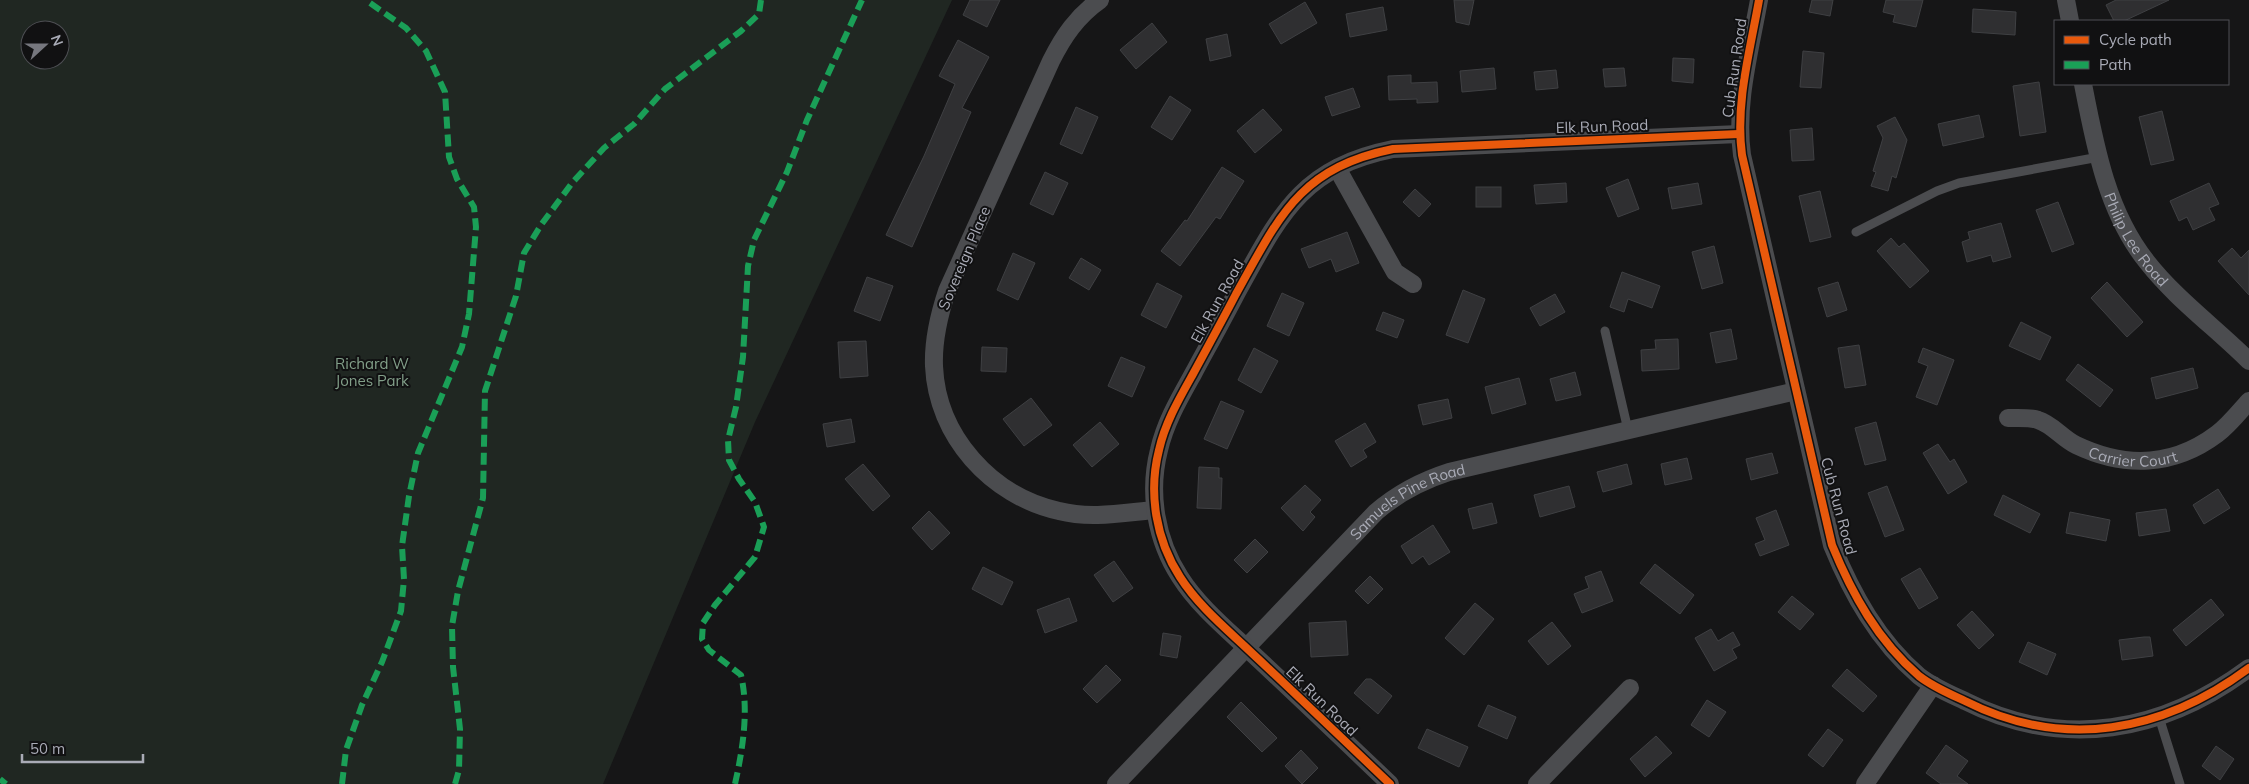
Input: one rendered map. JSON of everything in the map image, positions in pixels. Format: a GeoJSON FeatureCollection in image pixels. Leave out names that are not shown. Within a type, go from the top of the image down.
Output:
{"type":"FeatureCollection","features":[{"type":"Feature","properties":{"kind":"street","name":"Sovereign Place"},"geometry":{"type":"LineString","coordinates":[[1100,0],[1075,22],[1066,34],[1043,79],[948,291],[939,315],[935,340],[934,366],[938,392],[953,433],[962,448],[980,469],[1001,487],[1026,500],[1061,512],[1108,515],[1154,510]]}},
{"type":"Feature","properties":{"kind":"street","name":"Cub Run Road"},"geometry":{"type":"LineString","coordinates":[[1759,0],[1740,110],[1739,134],[1742,156],[1832,545],[1846,580],[1864,612],[1886,642],[1915,672],[1933,685],[1982,710],[2015,721],[2049,727],[2107,728],[2130,725],[2159,717],[2177,711],[2207,696],[2249,668]]}},
{"type":"Feature","properties":{"kind":"street"},"geometry":{"type":"LineString","coordinates":[[2066,0],[2070,20]]}},
{"type":"Feature","properties":{"kind":"street","name":"Philip Lee Road"},"geometry":{"type":"LineString","coordinates":[[2083,85],[2099,157],[2114,206],[2130,237],[2147,262],[2170,288],[2249,361]]}},
{"type":"Feature","properties":{"kind":"street","name":"Elk Run Road"},"geometry":{"type":"LineString","coordinates":[[1390,784],[1247,648],[1194,595],[1180,578],[1167,552],[1154,510],[1155,472],[1158,451],[1173,410],[1276,222],[1304,190],[1337,168],[1364,156],[1393,149],[1739,134]]}},
{"type":"Feature","properties":{"kind":"street"},"geometry":{"type":"LineString","coordinates":[[1337,168],[1395,272],[1412,284]]}},
{"type":"Feature","properties":{"kind":"street","name":"Samuels Pine Road"},"geometry":{"type":"LineString","coordinates":[[1116,784],[1376,512],[1403,492],[1417,484],[1448,472],[1796,391]]}},
{"type":"Feature","properties":{"kind":"street","name":"Carrier Court"},"geometry":{"type":"LineString","coordinates":[[2008,418],[2038,420],[2094,454],[2137,462],[2162,459],[2203,444],[2218,433],[2249,401]]}},
{"type":"Feature","properties":{"kind":"street"},"geometry":{"type":"LineString","coordinates":[[1864,784],[1933,685]]}},
{"type":"Feature","properties":{"kind":"street"},"geometry":{"type":"LineString","coordinates":[[1537,784],[1630,688]]}},
{"type":"Feature","properties":{"kind":"lane"},"geometry":{"type":"LineString","coordinates":[[1856,232],[1937,191],[1959,183],[2099,157]]}},
{"type":"Feature","properties":{"kind":"lane"},"geometry":{"type":"LineString","coordinates":[[1605,331],[1628,430]]}},
{"type":"Feature","properties":{"kind":"lane"},"geometry":{"type":"LineString","coordinates":[[2159,717],[2180,784]]}},
{"type":"Feature","properties":{"kind":"green space","name":"Richard W Jones Park"},"geometry":{"type":"Polygon","coordinates":[[[0,0],[952,0],[755,422],[603,784],[0,784],[0,0]]]}},
{"type":"Feature","properties":{"kind":"building"},"geometry":{"type":"Polygon","coordinates":[[[970,0],[1000,0],[987,27],[963,15],[970,0]]]}},
{"type":"Feature","properties":{"kind":"building"},"geometry":{"type":"Polygon","coordinates":[[[1454,0],[1474,0],[1469,25],[1456,22],[1454,0]]]}},
{"type":"Feature","properties":{"kind":"building"},"geometry":{"type":"Polygon","coordinates":[[[1812,0],[1833,0],[1830,16],[1809,12],[1812,0]]]}},
{"type":"Feature","properties":{"kind":"building"},"geometry":{"type":"Polygon","coordinates":[[[1886,0],[1923,0],[1916,27],[1893,22],[1895,15],[1883,12],[1886,0]]]}},
{"type":"Feature","properties":{"kind":"building"},"geometry":{"type":"Polygon","coordinates":[[[2116,0],[2169,0],[2126,20],[2114,20],[2106,5],[2116,0]]]}},
{"type":"Feature","properties":{"kind":"building"},"geometry":{"type":"Polygon","coordinates":[[[1305,2],[1317,23],[1281,44],[1269,24],[1305,2]]]}},
{"type":"Feature","properties":{"kind":"building"},"geometry":{"type":"Polygon","coordinates":[[[1383,7],[1387,30],[1350,37],[1346,14],[1383,7]]]}},
{"type":"Feature","properties":{"kind":"building"},"geometry":{"type":"Polygon","coordinates":[[[1973,9],[2016,12],[2015,35],[1972,32],[1973,9]]]}},
{"type":"Feature","properties":{"kind":"building"},"geometry":{"type":"Polygon","coordinates":[[[1152,23],[1167,42],[1136,69],[1120,50],[1152,23]]]}},
{"type":"Feature","properties":{"kind":"building"},"geometry":{"type":"Polygon","coordinates":[[[1227,34],[1231,56],[1210,61],[1206,39],[1227,34]]]}},
{"type":"Feature","properties":{"kind":"building"},"geometry":{"type":"Polygon","coordinates":[[[958,40],[989,57],[962,108],[971,112],[912,247],[886,235],[924,156],[955,84],[939,76],[958,40]]]}},
{"type":"Feature","properties":{"kind":"building"},"geometry":{"type":"Polygon","coordinates":[[[1803,51],[1824,53],[1821,88],[1800,87],[1803,51]]]}},
{"type":"Feature","properties":{"kind":"building"},"geometry":{"type":"Polygon","coordinates":[[[1673,58],[1694,59],[1693,83],[1672,81],[1673,58]]]}},
{"type":"Feature","properties":{"kind":"building"},"geometry":{"type":"Polygon","coordinates":[[[1494,68],[1496,89],[1462,92],[1460,71],[1494,68]]]}},
{"type":"Feature","properties":{"kind":"building"},"geometry":{"type":"Polygon","coordinates":[[[1624,68],[1626,86],[1605,87],[1603,69],[1624,68]]]}},
{"type":"Feature","properties":{"kind":"building"},"geometry":{"type":"Polygon","coordinates":[[[1556,70],[1558,88],[1536,90],[1534,72],[1556,70]]]}},
{"type":"Feature","properties":{"kind":"building"},"geometry":{"type":"Polygon","coordinates":[[[1411,75],[1411,83],[1437,82],[1438,102],[1417,103],[1417,99],[1389,100],[1388,76],[1411,75]]]}},
{"type":"Feature","properties":{"kind":"building"},"geometry":{"type":"Polygon","coordinates":[[[2039,82],[2046,132],[2020,136],[2013,86],[2039,82]]]}},
{"type":"Feature","properties":{"kind":"building"},"geometry":{"type":"Polygon","coordinates":[[[1353,88],[1360,107],[1332,116],[1325,97],[1353,88]]]}},
{"type":"Feature","properties":{"kind":"building"},"geometry":{"type":"Polygon","coordinates":[[[1170,96],[1191,110],[1172,140],[1151,127],[1170,96]]]}},
{"type":"Feature","properties":{"kind":"building"},"geometry":{"type":"Polygon","coordinates":[[[1076,107],[1098,117],[1082,154],[1060,144],[1076,107]]]}},
{"type":"Feature","properties":{"kind":"building"},"geometry":{"type":"Polygon","coordinates":[[[1263,109],[1282,130],[1255,153],[1237,131],[1263,109]]]}},
{"type":"Feature","properties":{"kind":"building"},"geometry":{"type":"Polygon","coordinates":[[[2162,111],[2174,160],[2151,165],[2139,117],[2162,111]]]}},
{"type":"Feature","properties":{"kind":"building"},"geometry":{"type":"Polygon","coordinates":[[[1979,115],[1984,137],[1943,146],[1938,124],[1979,115]]]}},
{"type":"Feature","properties":{"kind":"building"},"geometry":{"type":"Polygon","coordinates":[[[1895,117],[1907,140],[1896,178],[1892,176],[1888,191],[1871,186],[1876,172],[1873,171],[1883,138],[1877,126],[1895,117]]]}},
{"type":"Feature","properties":{"kind":"building"},"geometry":{"type":"Polygon","coordinates":[[[1812,128],[1814,160],[1792,161],[1790,130],[1812,128]]]}},
{"type":"Feature","properties":{"kind":"building"},"geometry":{"type":"Polygon","coordinates":[[[1222,167],[1244,181],[1220,219],[1216,217],[1180,266],[1161,251],[1185,220],[1187,221],[1222,167]]]}},
{"type":"Feature","properties":{"kind":"building"},"geometry":{"type":"Polygon","coordinates":[[[1045,172],[1068,183],[1053,215],[1030,204],[1045,172]]]}},
{"type":"Feature","properties":{"kind":"building"},"geometry":{"type":"Polygon","coordinates":[[[1628,179],[1639,209],[1618,217],[1606,188],[1628,179]]]}},
{"type":"Feature","properties":{"kind":"building"},"geometry":{"type":"Polygon","coordinates":[[[1566,183],[1567,202],[1536,204],[1534,185],[1566,183]]]}},
{"type":"Feature","properties":{"kind":"building"},"geometry":{"type":"Polygon","coordinates":[[[1698,183],[1702,204],[1672,209],[1668,188],[1698,183]]]}},
{"type":"Feature","properties":{"kind":"building"},"geometry":{"type":"Polygon","coordinates":[[[2209,183],[2219,204],[2209,208],[2215,220],[2193,230],[2187,217],[2179,221],[2170,201],[2209,183]]]}},
{"type":"Feature","properties":{"kind":"building"},"geometry":{"type":"Polygon","coordinates":[[[1476,187],[1501,187],[1501,207],[1476,207],[1476,187]]]}},
{"type":"Feature","properties":{"kind":"building"},"geometry":{"type":"Polygon","coordinates":[[[1415,189],[1431,204],[1419,217],[1403,202],[1415,189]]]}},
{"type":"Feature","properties":{"kind":"building"},"geometry":{"type":"Polygon","coordinates":[[[1820,191],[1831,237],[1810,242],[1799,196],[1820,191]]]}},
{"type":"Feature","properties":{"kind":"building"},"geometry":{"type":"Polygon","coordinates":[[[2058,202],[2074,244],[2052,252],[2036,210],[2058,202]]]}},
{"type":"Feature","properties":{"kind":"building"},"geometry":{"type":"Polygon","coordinates":[[[2001,223],[2011,257],[1993,262],[1991,255],[1967,262],[1962,242],[1970,239],[1968,232],[2001,223]]]}},
{"type":"Feature","properties":{"kind":"building"},"geometry":{"type":"Polygon","coordinates":[[[1347,232],[1359,263],[1336,272],[1331,259],[1309,268],[1301,249],[1347,232]]]}},
{"type":"Feature","properties":{"kind":"building"},"geometry":{"type":"Polygon","coordinates":[[[1891,238],[1899,247],[1904,243],[1929,271],[1910,288],[1877,251],[1891,238]]]}},
{"type":"Feature","properties":{"kind":"building"},"geometry":{"type":"Polygon","coordinates":[[[1714,246],[1723,283],[1702,289],[1692,252],[1714,246]]]}},
{"type":"Feature","properties":{"kind":"building"},"geometry":{"type":"Polygon","coordinates":[[[2232,248],[2241,258],[2249,250],[2249,295],[2218,261],[2232,248]]]}},
{"type":"Feature","properties":{"kind":"building"},"geometry":{"type":"Polygon","coordinates":[[[1013,253],[1035,263],[1018,300],[997,290],[1013,253]]]}},
{"type":"Feature","properties":{"kind":"building"},"geometry":{"type":"Polygon","coordinates":[[[1081,258],[1101,270],[1089,290],[1069,278],[1081,258]]]}},
{"type":"Feature","properties":{"kind":"building"},"geometry":{"type":"Polygon","coordinates":[[[1622,272],[1660,286],[1652,308],[1628,299],[1624,312],[1610,307],[1622,272]]]}},
{"type":"Feature","properties":{"kind":"building"},"geometry":{"type":"Polygon","coordinates":[[[867,277],[893,286],[880,321],[854,311],[867,277]]]}},
{"type":"Feature","properties":{"kind":"building"},"geometry":{"type":"Polygon","coordinates":[[[1838,282],[1847,310],[1827,317],[1818,288],[1838,282]]]}},
{"type":"Feature","properties":{"kind":"building"},"geometry":{"type":"Polygon","coordinates":[[[2107,282],[2143,322],[2127,337],[2091,298],[2107,282]]]}},
{"type":"Feature","properties":{"kind":"building"},"geometry":{"type":"Polygon","coordinates":[[[1157,283],[1182,296],[1166,328],[1141,315],[1157,283]]]}},
{"type":"Feature","properties":{"kind":"building"},"geometry":{"type":"Polygon","coordinates":[[[1463,290],[1485,299],[1468,343],[1446,335],[1463,290]]]}},
{"type":"Feature","properties":{"kind":"building"},"geometry":{"type":"Polygon","coordinates":[[[1282,293],[1304,303],[1289,336],[1267,326],[1282,293]]]}},
{"type":"Feature","properties":{"kind":"building"},"geometry":{"type":"Polygon","coordinates":[[[1555,294],[1565,312],[1540,326],[1530,308],[1555,294]]]}},
{"type":"Feature","properties":{"kind":"building"},"geometry":{"type":"Polygon","coordinates":[[[1383,312],[1404,320],[1397,338],[1376,330],[1383,312]]]}},
{"type":"Feature","properties":{"kind":"building"},"geometry":{"type":"Polygon","coordinates":[[[2021,322],[2051,337],[2040,360],[2009,346],[2021,322]]]}},
{"type":"Feature","properties":{"kind":"building"},"geometry":{"type":"Polygon","coordinates":[[[1731,329],[1737,359],[1716,363],[1710,333],[1731,329]]]}},
{"type":"Feature","properties":{"kind":"building"},"geometry":{"type":"Polygon","coordinates":[[[1678,339],[1679,369],[1642,371],[1641,350],[1656,349],[1655,340],[1678,339]]]}},
{"type":"Feature","properties":{"kind":"building"},"geometry":{"type":"Polygon","coordinates":[[[866,341],[868,376],[840,378],[838,342],[866,341]]]}},
{"type":"Feature","properties":{"kind":"building"},"geometry":{"type":"Polygon","coordinates":[[[1859,345],[1866,385],[1845,388],[1838,348],[1859,345]]]}},
{"type":"Feature","properties":{"kind":"building"},"geometry":{"type":"Polygon","coordinates":[[[982,347],[1007,348],[1006,372],[981,371],[982,347]]]}},
{"type":"Feature","properties":{"kind":"building"},"geometry":{"type":"Polygon","coordinates":[[[1254,348],[1278,361],[1261,393],[1238,380],[1254,348]]]}},
{"type":"Feature","properties":{"kind":"building"},"geometry":{"type":"Polygon","coordinates":[[[1923,348],[1954,360],[1937,405],[1916,397],[1928,366],[1918,362],[1923,348]]]}},
{"type":"Feature","properties":{"kind":"building"},"geometry":{"type":"Polygon","coordinates":[[[1121,357],[1145,367],[1132,397],[1108,386],[1121,357]]]}},
{"type":"Feature","properties":{"kind":"building"},"geometry":{"type":"Polygon","coordinates":[[[2078,364],[2113,390],[2100,407],[2066,380],[2078,364]]]}},
{"type":"Feature","properties":{"kind":"building"},"geometry":{"type":"Polygon","coordinates":[[[2193,368],[2198,388],[2156,399],[2151,378],[2193,368]]]}},
{"type":"Feature","properties":{"kind":"building"},"geometry":{"type":"Polygon","coordinates":[[[1575,372],[1581,395],[1556,401],[1550,379],[1575,372]]]}},
{"type":"Feature","properties":{"kind":"building"},"geometry":{"type":"Polygon","coordinates":[[[1519,378],[1526,404],[1492,414],[1485,387],[1519,378]]]}},
{"type":"Feature","properties":{"kind":"building"},"geometry":{"type":"Polygon","coordinates":[[[1031,398],[1052,425],[1024,446],[1003,419],[1031,398]]]}},
{"type":"Feature","properties":{"kind":"building"},"geometry":{"type":"Polygon","coordinates":[[[1448,399],[1452,418],[1423,425],[1418,405],[1448,399]]]}},
{"type":"Feature","properties":{"kind":"building"},"geometry":{"type":"Polygon","coordinates":[[[1221,401],[1244,411],[1227,449],[1204,439],[1221,401]]]}},
{"type":"Feature","properties":{"kind":"building"},"geometry":{"type":"Polygon","coordinates":[[[851,419],[855,442],[827,447],[823,424],[851,419]]]}},
{"type":"Feature","properties":{"kind":"building"},"geometry":{"type":"Polygon","coordinates":[[[1100,422],[1119,444],[1092,467],[1073,445],[1100,422]]]}},
{"type":"Feature","properties":{"kind":"building"},"geometry":{"type":"Polygon","coordinates":[[[1876,422],[1886,460],[1865,465],[1855,428],[1876,422]]]}},
{"type":"Feature","properties":{"kind":"building"},"geometry":{"type":"Polygon","coordinates":[[[1365,423],[1376,442],[1363,450],[1367,457],[1351,467],[1335,441],[1365,423]]]}},
{"type":"Feature","properties":{"kind":"building"},"geometry":{"type":"Polygon","coordinates":[[[1938,444],[1950,462],[1954,459],[1967,482],[1948,494],[1923,453],[1938,444]]]}},
{"type":"Feature","properties":{"kind":"building"},"geometry":{"type":"Polygon","coordinates":[[[1772,453],[1778,473],[1751,480],[1746,459],[1772,453]]]}},
{"type":"Feature","properties":{"kind":"building"},"geometry":{"type":"Polygon","coordinates":[[[1687,458],[1692,479],[1665,485],[1661,464],[1687,458]]]}},
{"type":"Feature","properties":{"kind":"building"},"geometry":{"type":"Polygon","coordinates":[[[863,464],[890,496],[873,511],[845,479],[863,464]]]}},
{"type":"Feature","properties":{"kind":"building"},"geometry":{"type":"Polygon","coordinates":[[[1627,464],[1632,484],[1603,492],[1597,472],[1627,464]]]}},
{"type":"Feature","properties":{"kind":"building"},"geometry":{"type":"Polygon","coordinates":[[[1199,467],[1219,468],[1219,478],[1222,478],[1221,509],[1197,508],[1199,467]]]}},
{"type":"Feature","properties":{"kind":"building"},"geometry":{"type":"Polygon","coordinates":[[[1305,485],[1321,500],[1310,512],[1315,517],[1303,531],[1281,508],[1305,485]]]}},
{"type":"Feature","properties":{"kind":"building"},"geometry":{"type":"Polygon","coordinates":[[[1569,486],[1575,507],[1540,517],[1534,495],[1569,486]]]}},
{"type":"Feature","properties":{"kind":"building"},"geometry":{"type":"Polygon","coordinates":[[[1887,486],[1904,530],[1885,537],[1868,493],[1887,486]]]}},
{"type":"Feature","properties":{"kind":"building"},"geometry":{"type":"Polygon","coordinates":[[[2218,489],[2230,508],[2204,524],[2193,505],[2218,489]]]}},
{"type":"Feature","properties":{"kind":"building"},"geometry":{"type":"Polygon","coordinates":[[[2003,495],[2040,514],[2030,533],[1994,515],[2003,495]]]}},
{"type":"Feature","properties":{"kind":"building"},"geometry":{"type":"Polygon","coordinates":[[[1492,503],[1497,523],[1473,529],[1468,509],[1492,503]]]}},
{"type":"Feature","properties":{"kind":"building"},"geometry":{"type":"Polygon","coordinates":[[[2166,509],[2170,531],[2139,536],[2136,513],[2166,509]]]}},
{"type":"Feature","properties":{"kind":"building"},"geometry":{"type":"Polygon","coordinates":[[[1776,510],[1789,545],[1760,556],[1755,544],[1765,540],[1756,518],[1776,510]]]}},
{"type":"Feature","properties":{"kind":"building"},"geometry":{"type":"Polygon","coordinates":[[[929,511],[950,533],[932,550],[912,528],[929,511]]]}},
{"type":"Feature","properties":{"kind":"building"},"geometry":{"type":"Polygon","coordinates":[[[2070,512],[2110,520],[2106,541],[2066,533],[2070,512]]]}},
{"type":"Feature","properties":{"kind":"building"},"geometry":{"type":"Polygon","coordinates":[[[1433,525],[1450,552],[1429,565],[1423,556],[1412,564],[1401,546],[1433,525]]]}},
{"type":"Feature","properties":{"kind":"building"},"geometry":{"type":"Polygon","coordinates":[[[1255,539],[1268,552],[1247,573],[1234,560],[1255,539]]]}},
{"type":"Feature","properties":{"kind":"building"},"geometry":{"type":"Polygon","coordinates":[[[1114,561],[1133,588],[1113,602],[1094,575],[1114,561]]]}},
{"type":"Feature","properties":{"kind":"building"},"geometry":{"type":"Polygon","coordinates":[[[1655,564],[1694,595],[1680,614],[1640,583],[1655,564]]]}},
{"type":"Feature","properties":{"kind":"building"},"geometry":{"type":"Polygon","coordinates":[[[983,567],[1013,582],[1002,605],[972,589],[983,567]]]}},
{"type":"Feature","properties":{"kind":"building"},"geometry":{"type":"Polygon","coordinates":[[[1920,568],[1938,598],[1919,609],[1901,579],[1920,568]]]}},
{"type":"Feature","properties":{"kind":"building"},"geometry":{"type":"Polygon","coordinates":[[[1601,571],[1613,601],[1582,613],[1574,594],[1589,588],[1585,577],[1601,571]]]}},
{"type":"Feature","properties":{"kind":"building"},"geometry":{"type":"Polygon","coordinates":[[[1370,576],[1383,589],[1368,604],[1355,591],[1370,576]]]}},
{"type":"Feature","properties":{"kind":"building"},"geometry":{"type":"Polygon","coordinates":[[[1792,596],[1814,614],[1800,630],[1778,612],[1792,596]]]}},
{"type":"Feature","properties":{"kind":"building"},"geometry":{"type":"Polygon","coordinates":[[[1069,598],[1077,621],[1045,633],[1037,610],[1069,598]]]}},
{"type":"Feature","properties":{"kind":"building"},"geometry":{"type":"Polygon","coordinates":[[[2211,599],[2224,615],[2186,646],[2173,630],[2211,599]]]}},
{"type":"Feature","properties":{"kind":"building"},"geometry":{"type":"Polygon","coordinates":[[[1475,603],[1494,619],[1464,655],[1445,638],[1475,603]]]}},
{"type":"Feature","properties":{"kind":"building"},"geometry":{"type":"Polygon","coordinates":[[[1972,611],[1994,635],[1979,649],[1957,625],[1972,611]]]}},
{"type":"Feature","properties":{"kind":"building"},"geometry":{"type":"Polygon","coordinates":[[[1346,621],[1348,655],[1311,657],[1309,623],[1346,621]]]}},
{"type":"Feature","properties":{"kind":"building"},"geometry":{"type":"Polygon","coordinates":[[[1552,622],[1571,646],[1548,665],[1528,641],[1552,622]]]}},
{"type":"Feature","properties":{"kind":"building"},"geometry":{"type":"Polygon","coordinates":[[[1711,629],[1718,641],[1733,632],[1740,645],[1732,649],[1737,658],[1714,671],[1695,638],[1711,629]]]}},
{"type":"Feature","properties":{"kind":"building"},"geometry":{"type":"Polygon","coordinates":[[[1163,633],[1181,636],[1177,658],[1160,655],[1163,633]]]}},
{"type":"Feature","properties":{"kind":"building"},"geometry":{"type":"Polygon","coordinates":[[[2150,637],[2153,656],[2122,660],[2119,640],[2150,637]]]}},
{"type":"Feature","properties":{"kind":"building"},"geometry":{"type":"Polygon","coordinates":[[[2028,642],[2056,654],[2047,675],[2019,662],[2028,642]]]}},
{"type":"Feature","properties":{"kind":"building"},"geometry":{"type":"Polygon","coordinates":[[[1106,665],[1121,680],[1097,703],[1083,689],[1106,665]]]}},
{"type":"Feature","properties":{"kind":"building"},"geometry":{"type":"Polygon","coordinates":[[[1847,669],[1877,696],[1863,712],[1832,686],[1847,669]]]}},
{"type":"Feature","properties":{"kind":"building"},"geometry":{"type":"Polygon","coordinates":[[[1366,679],[1371,679],[1392,696],[1378,714],[1354,693],[1366,679]]]}},
{"type":"Feature","properties":{"kind":"building"},"geometry":{"type":"Polygon","coordinates":[[[1707,700],[1726,712],[1709,737],[1691,725],[1707,700]]]}},
{"type":"Feature","properties":{"kind":"building"},"geometry":{"type":"Polygon","coordinates":[[[1241,702],[1277,738],[1262,752],[1227,717],[1241,702]]]}},
{"type":"Feature","properties":{"kind":"building"},"geometry":{"type":"Polygon","coordinates":[[[1488,705],[1516,717],[1507,739],[1478,726],[1488,705]]]}},
{"type":"Feature","properties":{"kind":"building"},"geometry":{"type":"Polygon","coordinates":[[[1427,729],[1468,747],[1459,767],[1418,748],[1427,729]]]}},
{"type":"Feature","properties":{"kind":"building"},"geometry":{"type":"Polygon","coordinates":[[[1828,729],[1843,740],[1823,767],[1808,755],[1828,729]]]}},
{"type":"Feature","properties":{"kind":"building"},"geometry":{"type":"Polygon","coordinates":[[[1656,736],[1672,753],[1645,777],[1630,759],[1656,736]]]}},
{"type":"Feature","properties":{"kind":"building"},"geometry":{"type":"Polygon","coordinates":[[[1946,745],[1968,761],[1957,776],[1968,784],[1941,784],[1926,773],[1946,745]]]}},
{"type":"Feature","properties":{"kind":"building"},"geometry":{"type":"Polygon","coordinates":[[[2216,746],[2234,759],[2220,780],[2202,766],[2216,746]]]}},
{"type":"Feature","properties":{"kind":"building"},"geometry":{"type":"Polygon","coordinates":[[[1301,750],[1318,768],[1302,784],[1285,766],[1301,750]]]}},
{"type":"Feature","properties":{"kind":"marked path"},"geometry":{"type":"LineString","coordinates":[[342,784],[346,750],[362,705],[382,662],[401,611],[404,579],[402,546],[409,496],[418,453],[462,347],[469,314],[476,227],[474,207],[457,179],[449,157],[445,92],[426,51],[406,28],[370,3],[369,0]]}},
{"type":"Feature","properties":{"kind":"marked path"},"geometry":{"type":"LineString","coordinates":[[455,784],[459,770],[460,729],[453,667],[452,626],[458,591],[483,498],[485,391],[516,296],[524,253],[541,225],[572,183],[604,148],[634,124],[665,89],[741,31],[759,14],[761,0]]}},
{"type":"Feature","properties":{"kind":"marked path"},"geometry":{"type":"LineString","coordinates":[[735,784],[745,715],[741,675],[709,650],[702,639],[703,623],[715,605],[755,557],[764,527],[755,502],[729,460],[728,440],[736,407],[743,357],[748,266],[754,240],[787,172],[807,120],[862,0]]}},
{"type":"Feature","properties":{"kind":"marked path"},"geometry":{"type":"LineString","coordinates":[[0,779],[6,784]]}},
{"type":"Feature","properties":{"kind":"cycle path"},"geometry":{"type":"LineString","coordinates":[[1759,0],[1742,97],[1740,116],[1742,155],[1832,545],[1848,581],[1879,632],[1904,662],[1930,684],[2002,717],[2039,726],[2076,729],[2112,727],[2147,720],[2182,707],[2216,690],[2249,668]]}},
{"type":"Feature","properties":{"kind":"cycle path"},"geometry":{"type":"LineString","coordinates":[[1390,784],[1196,598],[1172,563],[1160,532],[1156,516],[1154,483],[1162,440],[1183,393],[1251,266],[1280,219],[1295,200],[1313,183],[1335,169],[1361,158],[1393,149],[1739,134]]}}]}
